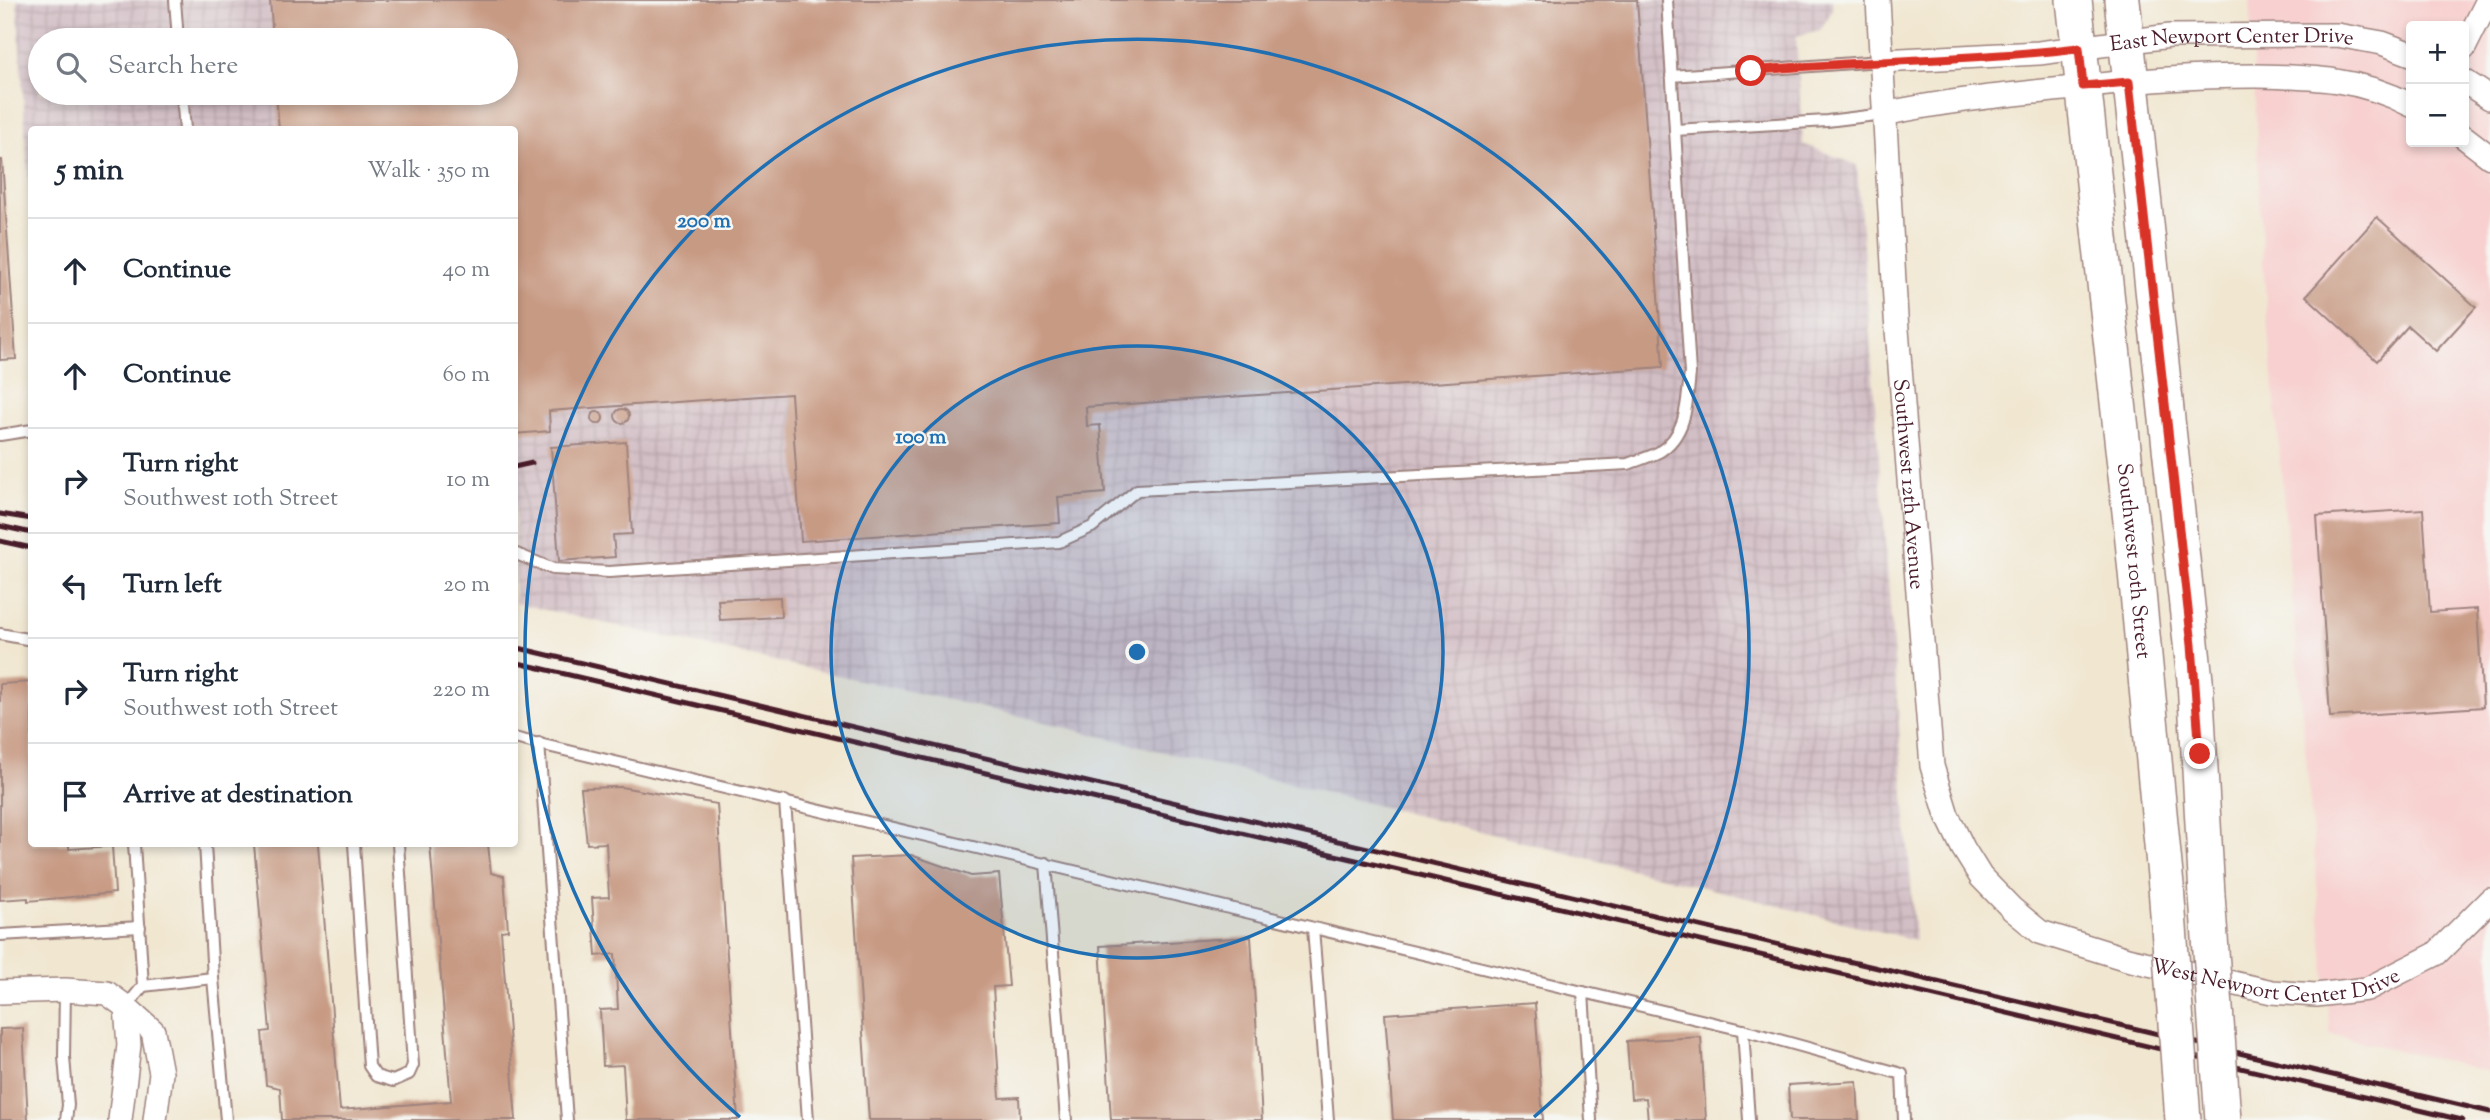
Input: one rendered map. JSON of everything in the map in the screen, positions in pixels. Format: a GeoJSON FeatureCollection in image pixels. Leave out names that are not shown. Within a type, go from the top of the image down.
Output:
{"type":"FeatureCollection","features":[{"type":"Feature","properties":{"kind":"main road","name":"Southwest 10th Street"},"geometry":{"type":"LineString","coordinates":[[2074,0],[2132,530],[2166,886],[2183,1120]]}},
{"type":"Feature","properties":{"kind":"main road"},"geometry":{"type":"LineString","coordinates":[[2122,0],[2195,680],[2223,1120]]}},
{"type":"Feature","properties":{"kind":"street","name":"Southwest 12th Avenue"},"geometry":{"type":"LineString","coordinates":[[1878,0],[1896,317],[1932,766],[1947,815],[1980,877],[2040,932]]}},
{"type":"Feature","properties":{"kind":"street"},"geometry":{"type":"LineString","coordinates":[[2469,38],[2488,0]]}},
{"type":"Feature","properties":{"kind":"street","name":"East Newport Center Drive"},"geometry":{"type":"LineString","coordinates":[[1881,61],[2039,53],[2170,36],[2319,34],[2382,43],[2406,52]]}},
{"type":"Feature","properties":{"kind":"street","name":"East Newport Center Drive"},"geometry":{"type":"LineString","coordinates":[[1884,114],[1934,103],[2173,77],[2317,77],[2355,83],[2391,94],[2406,102]]}},
{"type":"Feature","properties":{"kind":"street"},"geometry":{"type":"LineString","coordinates":[[2469,84],[2490,98]]}},
{"type":"Feature","properties":{"kind":"street"},"geometry":{"type":"LineString","coordinates":[[2469,140],[2490,157]]}},
{"type":"Feature","properties":{"kind":"street","name":"West Newport Center Drive"},"geometry":{"type":"LineString","coordinates":[[2040,932],[2127,959],[2272,992],[2316,995],[2367,989],[2436,954],[2490,901]]}},
{"type":"Feature","properties":{"kind":"street"},"geometry":{"type":"LineString","coordinates":[[0,992],[65,990],[107,993],[126,1007],[153,1031],[160,1073],[155,1120]]}},
{"type":"Feature","properties":{"kind":"street"},"geometry":{"type":"LineString","coordinates":[[120,1120],[130,1045],[126,1007]]}},
{"type":"Feature","properties":{"kind":"lane"},"geometry":{"type":"LineString","coordinates":[[175,0],[177,28]]}},
{"type":"Feature","properties":{"kind":"lane"},"geometry":{"type":"LineString","coordinates":[[518,555],[553,569],[609,572],[1059,542],[1092,527],[1137,490],[1628,464],[1660,452],[1676,435],[1686,417],[1690,373],[1667,0]]}},
{"type":"Feature","properties":{"kind":"lane"},"geometry":{"type":"LineString","coordinates":[[1671,76],[1881,61]]}},
{"type":"Feature","properties":{"kind":"lane"},"geometry":{"type":"LineString","coordinates":[[183,105],[185,126]]}},
{"type":"Feature","properties":{"kind":"lane"},"geometry":{"type":"LineString","coordinates":[[1675,130],[1802,123],[1884,114]]}},
{"type":"Feature","properties":{"kind":"lane"},"geometry":{"type":"LineString","coordinates":[[0,435],[28,431]]}},
{"type":"Feature","properties":{"kind":"lane"},"geometry":{"type":"LineString","coordinates":[[0,634],[28,639]]}},
{"type":"Feature","properties":{"kind":"lane"},"geometry":{"type":"LineString","coordinates":[[518,739],[1743,1030],[1902,1073],[1904,1120]]}},
{"type":"Feature","properties":{"kind":"lane"},"geometry":{"type":"LineString","coordinates":[[539,743],[567,1120]]}},
{"type":"Feature","properties":{"kind":"lane"},"geometry":{"type":"LineString","coordinates":[[785,801],[808,1120]]}},
{"type":"Feature","properties":{"kind":"lane"},"geometry":{"type":"LineString","coordinates":[[126,1007],[143,986],[134,847]]}},
{"type":"Feature","properties":{"kind":"lane"},"geometry":{"type":"LineString","coordinates":[[205,847],[213,978],[226,1120]]}},
{"type":"Feature","properties":{"kind":"lane"},"geometry":{"type":"LineString","coordinates":[[354,847],[369,1066],[376,1076],[393,1081],[409,1074],[413,1065],[398,847]]}},
{"type":"Feature","properties":{"kind":"lane"},"geometry":{"type":"LineString","coordinates":[[1046,863],[1066,1120]]}},
{"type":"Feature","properties":{"kind":"lane"},"geometry":{"type":"LineString","coordinates":[[0,935],[140,926]]}},
{"type":"Feature","properties":{"kind":"lane"},"geometry":{"type":"LineString","coordinates":[[1313,928],[1328,1120]]}},
{"type":"Feature","properties":{"kind":"lane"},"geometry":{"type":"LineString","coordinates":[[143,986],[213,978]]}},
{"type":"Feature","properties":{"kind":"lane"},"geometry":{"type":"LineString","coordinates":[[65,990],[64,1057],[68,1105],[66,1120]]}},
{"type":"Feature","properties":{"kind":"lane"},"geometry":{"type":"LineString","coordinates":[[1583,992],[1591,1120]]}},
{"type":"Feature","properties":{"kind":"lane"},"geometry":{"type":"LineString","coordinates":[[1743,1030],[1749,1120]]}},
{"type":"Feature","properties":{"kind":"shaded area"},"geometry":{"type":"Polygon","coordinates":[[[17,0],[1832,0],[1832,11],[1820,30],[1796,36],[1803,144],[1857,165],[1915,940],[1024,717],[518,604],[518,126],[28,126],[28,172],[17,0]]]}},
{"type":"Feature","properties":{"kind":"shaded area"},"geometry":{"type":"Polygon","coordinates":[[[2250,0],[2490,0],[2490,1072],[2330,1034],[2263,263],[2250,0]]]}},
{"type":"Feature","properties":{"kind":"building"},"geometry":{"type":"Polygon","coordinates":[[[270,0],[1637,0],[1663,367],[1086,407],[1087,426],[1100,425],[1105,493],[1058,497],[1060,523],[801,541],[791,394],[549,411],[550,431],[518,434],[518,126],[279,126],[277,105],[518,105],[518,28],[272,28],[270,0]]]}},
{"type":"Feature","properties":{"kind":"building"},"geometry":{"type":"Polygon","coordinates":[[[0,160],[16,359],[0,360],[0,160]]]}},
{"type":"Feature","properties":{"kind":"building"},"geometry":{"type":"Polygon","coordinates":[[[2377,217],[2476,307],[2436,351],[2408,326],[2377,361],[2306,296],[2377,217]]]}},
{"type":"Feature","properties":{"kind":"building"},"geometry":{"type":"Polygon","coordinates":[[[622,409],[627,411],[627,421],[622,423],[617,421],[615,416],[617,411],[622,409]]]}},
{"type":"Feature","properties":{"kind":"building"},"geometry":{"type":"Polygon","coordinates":[[[597,412],[603,418],[597,424],[591,418],[597,412]]]}},
{"type":"Feature","properties":{"kind":"building"},"geometry":{"type":"Polygon","coordinates":[[[626,442],[632,534],[613,535],[615,557],[559,561],[551,447],[626,442]]]}},
{"type":"Feature","properties":{"kind":"building"},"geometry":{"type":"Polygon","coordinates":[[[2423,509],[2430,612],[2477,609],[2483,707],[2330,717],[2317,516],[2423,509]]]}},
{"type":"Feature","properties":{"kind":"building"},"geometry":{"type":"Polygon","coordinates":[[[780,597],[781,617],[720,620],[718,600],[780,597]]]}},
{"type":"Feature","properties":{"kind":"building"},"geometry":{"type":"Polygon","coordinates":[[[28,682],[28,847],[112,847],[115,893],[28,901],[28,898],[0,900],[0,684],[28,682]]]}},
{"type":"Feature","properties":{"kind":"building"},"geometry":{"type":"Polygon","coordinates":[[[621,787],[717,804],[738,1120],[626,1120],[623,1065],[603,1066],[600,1010],[618,1009],[615,954],[596,956],[592,898],[609,897],[606,843],[587,844],[581,788],[621,787]]]}},
{"type":"Feature","properties":{"kind":"building"},"geometry":{"type":"Polygon","coordinates":[[[254,847],[318,847],[340,1110],[451,1101],[430,847],[488,847],[491,873],[504,876],[508,930],[501,931],[516,1120],[282,1120],[280,1088],[266,1085],[262,1032],[270,1031],[254,847]]]}},
{"type":"Feature","properties":{"kind":"building"},"geometry":{"type":"Polygon","coordinates":[[[911,855],[971,876],[999,874],[1009,986],[993,987],[1000,1098],[1019,1097],[1020,1120],[869,1120],[851,858],[911,855]]]}},
{"type":"Feature","properties":{"kind":"building"},"geometry":{"type":"Polygon","coordinates":[[[1251,937],[1262,1120],[1111,1120],[1100,946],[1251,937]]]}},
{"type":"Feature","properties":{"kind":"building"},"geometry":{"type":"Polygon","coordinates":[[[1535,1003],[1543,1120],[1393,1120],[1385,1014],[1535,1003]]]}},
{"type":"Feature","properties":{"kind":"building"},"geometry":{"type":"Polygon","coordinates":[[[23,1028],[28,1120],[0,1120],[0,1029],[23,1028]]]}},
{"type":"Feature","properties":{"kind":"building"},"geometry":{"type":"Polygon","coordinates":[[[1701,1037],[1706,1120],[1648,1120],[1646,1098],[1631,1099],[1627,1041],[1701,1037]]]}},
{"type":"Feature","properties":{"kind":"building"},"geometry":{"type":"Polygon","coordinates":[[[1857,1081],[1859,1120],[1790,1120],[1788,1085],[1857,1081]]]}},
{"type":"Feature","properties":{"kind":"railway"},"geometry":{"type":"LineString","coordinates":[[518,466],[532,463]]}},
{"type":"Feature","properties":{"kind":"railway"},"geometry":{"type":"LineString","coordinates":[[0,514],[28,518]]}},
{"type":"Feature","properties":{"kind":"railway"},"geometry":{"type":"LineString","coordinates":[[0,526],[28,532]]}},
{"type":"Feature","properties":{"kind":"railway"},"geometry":{"type":"LineString","coordinates":[[0,541],[28,547]]}},
{"type":"Feature","properties":{"kind":"railway"},"geometry":{"type":"LineString","coordinates":[[518,648],[2490,1112]]}},
{"type":"Feature","properties":{"kind":"railway"},"geometry":{"type":"LineString","coordinates":[[518,663],[2462,1120]]}},
{"type":"Feature","properties":{"kind":"route"},"geometry":{"type":"LineString","coordinates":[[1751,71],[1810,65],[2039,53],[2079,48],[2083,86],[2129,82],[2192,645],[2200,754]]}}]}
